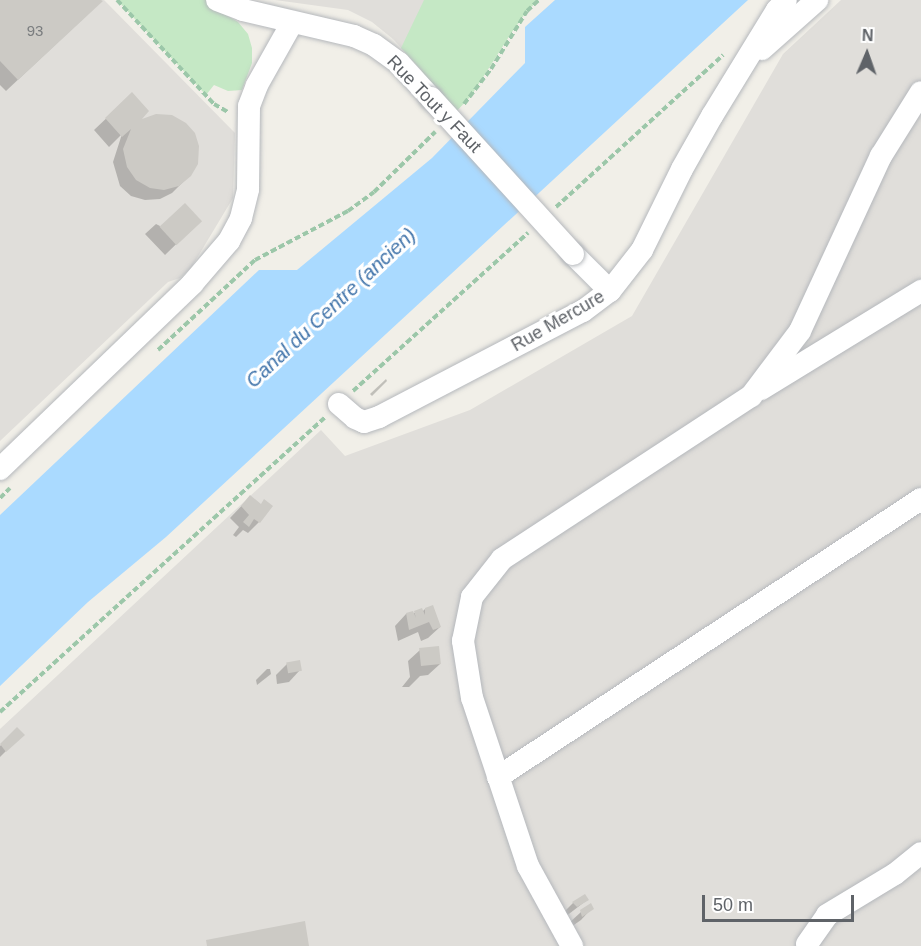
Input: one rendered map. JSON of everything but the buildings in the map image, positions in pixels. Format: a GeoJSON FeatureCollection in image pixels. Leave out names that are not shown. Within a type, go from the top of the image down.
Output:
{"type":"FeatureCollection","features":[{"type":"Feature","properties":{"kind":"street","name":"Rue Tout y Faut"},"geometry":{"type":"LineString","coordinates":[[217,0],[243,10],[292,23],[330,29],[374,45],[399,63],[573,254],[610,291]]}},
{"type":"Feature","properties":{"kind":"street","name":"Rue Mercure"},"geometry":{"type":"LineString","coordinates":[[339,404],[355,418],[364,422],[380,417],[583,311],[610,291],[642,250],[736,59],[786,0]]}},
{"type":"Feature","properties":{"kind":"street","name":"Rue Mercure"},"geometry":{"type":"LineString","coordinates":[[736,59],[817,0]]}},
{"type":"Feature","properties":{"kind":"street"},"geometry":{"type":"LineString","coordinates":[[9,475],[192,284],[229,241],[241,218],[248,189],[249,106],[257,85],[292,23]]}},
{"type":"Feature","properties":{"kind":"street"},"geometry":{"type":"LineString","coordinates":[[751,396],[800,331],[881,156],[921,92]]}},
{"type":"Feature","properties":{"kind":"street"},"geometry":{"type":"LineString","coordinates":[[572,946],[528,866],[471,698],[463,641],[472,597],[502,560],[751,396],[921,291]]}},
{"type":"Feature","properties":{"kind":"street"},"geometry":{"type":"LineString","coordinates":[[498,777],[921,499]]}},
{"type":"Feature","properties":{"kind":"street"},"geometry":{"type":"LineString","coordinates":[[806,945],[827,915],[895,874],[921,853]]}},
{"type":"Feature","properties":{"kind":"path"},"geometry":{"type":"LineString","coordinates":[[117,0],[214,104],[249,125]]}},
{"type":"Feature","properties":{"kind":"path"},"geometry":{"type":"LineString","coordinates":[[152,354],[255,260],[329,223],[374,192],[471,96],[512,32],[527,11],[539,0]]}},
{"type":"Feature","properties":{"kind":"path"},"geometry":{"type":"LineString","coordinates":[[552,211],[736,59]]}},
{"type":"Feature","properties":{"kind":"path"},"geometry":{"type":"LineString","coordinates":[[0,712],[534,227]]}},
{"type":"Feature","properties":{"kind":"path"},"geometry":{"type":"LineString","coordinates":[[0,498],[9,475]]}},
{"type":"Feature","properties":{"kind":"shaded area"},"geometry":{"type":"Polygon","coordinates":[[[0,0],[104,0],[235,133],[233,198],[191,268],[180,278],[168,282],[0,441],[0,0]]]}},
{"type":"Feature","properties":{"kind":"shaded area"},"geometry":{"type":"Polygon","coordinates":[[[275,0],[492,0],[423,71],[393,39],[372,22],[348,10],[275,0]]]}},
{"type":"Feature","properties":{"kind":"shaded area"},"geometry":{"type":"Polygon","coordinates":[[[841,0],[921,0],[921,946],[0,946],[0,729],[321,430],[345,456],[470,410],[632,316],[783,54],[841,0]]]}},
{"type":"Feature","properties":{"kind":"green space"},"geometry":{"type":"Polygon","coordinates":[[[117,0],[217,0],[226,15],[238,22],[248,34],[252,48],[252,63],[242,90],[228,91],[214,85],[206,95],[117,0]]]}},
{"type":"Feature","properties":{"kind":"green space"},"geometry":{"type":"Polygon","coordinates":[[[424,0],[539,0],[527,11],[512,32],[471,96],[450,118],[413,77],[422,71],[401,48],[424,0]]]}},
{"type":"Feature","properties":{"kind":"water","name":"Canal du Centre (ancien)"},"geometry":{"type":"Polygon","coordinates":[[[555,0],[748,0],[166,537],[88,602],[0,686],[0,515],[259,270],[297,270],[432,158],[525,63],[525,27],[555,0]]]}}]}
